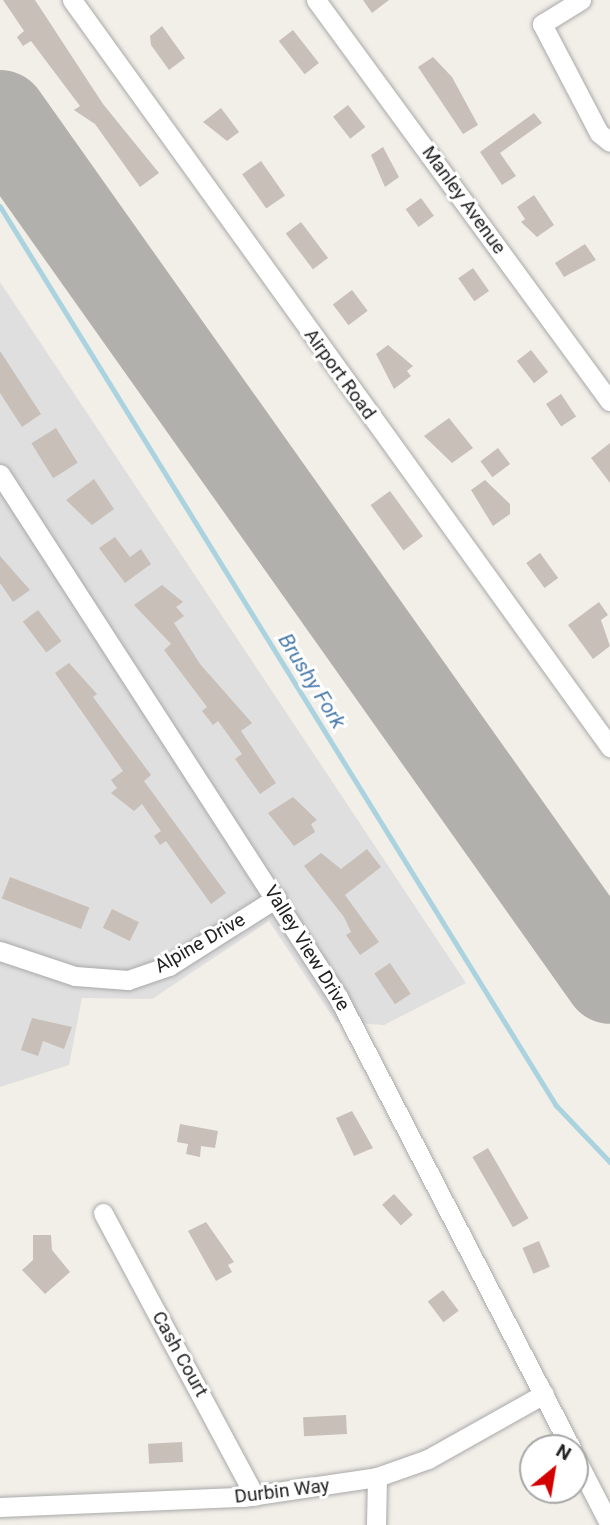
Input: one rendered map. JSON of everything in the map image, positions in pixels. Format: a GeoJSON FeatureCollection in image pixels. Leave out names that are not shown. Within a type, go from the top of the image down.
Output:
{"type":"FeatureCollection","features":[{"type":"Feature","properties":{"kind":"street","name":"Airport Road"},"geometry":{"type":"LineString","coordinates":[[72,0],[610,747]]}},
{"type":"Feature","properties":{"kind":"street","name":"Manley Avenue"},"geometry":{"type":"LineString","coordinates":[[316,0],[610,401]]}},
{"type":"Feature","properties":{"kind":"street"},"geometry":{"type":"LineString","coordinates":[[581,0],[542,24],[599,134],[610,142]]}},
{"type":"Feature","properties":{"kind":"street","name":"Valley View Drive"},"geometry":{"type":"LineString","coordinates":[[0,474],[276,898],[368,1052],[564,1434]]}},
{"type":"Feature","properties":{"kind":"street","name":"Alpine Drive"},"geometry":{"type":"LineString","coordinates":[[0,951],[75,976],[128,980],[169,966],[276,898]]}},
{"type":"Feature","properties":{"kind":"street","name":"Cash Court"},"geometry":{"type":"LineString","coordinates":[[103,1213],[255,1496]]}},
{"type":"Feature","properties":{"kind":"street","name":"Durbin Way"},"geometry":{"type":"LineString","coordinates":[[0,1507],[255,1496],[377,1477],[428,1458],[544,1394]]}},
{"type":"Feature","properties":{"kind":"street"},"geometry":{"type":"LineString","coordinates":[[376,1525],[377,1477]]}},
{"type":"Feature","properties":{"kind":"street"},"geometry":{"type":"LineString","coordinates":[[589,1484],[610,1525]]}},
{"type":"Feature","properties":{"kind":"shaded area"},"geometry":{"type":"Polygon","coordinates":[[[0,282],[466,983],[384,1025],[336,1022],[269,921],[152,999],[82,998],[69,1065],[0,1087],[0,282]]]}},
{"type":"Feature","properties":{"kind":"building"},"geometry":{"type":"Polygon","coordinates":[[[3,0],[35,0],[103,104],[159,173],[140,187],[95,124],[74,110],[80,106],[31,41],[23,46],[17,37],[24,31],[3,0]]]}},
{"type":"Feature","properties":{"kind":"building"},"geometry":{"type":"Polygon","coordinates":[[[363,0],[389,0],[372,13],[363,0]]]}},
{"type":"Feature","properties":{"kind":"building"},"geometry":{"type":"Polygon","coordinates":[[[162,26],[185,58],[169,70],[151,45],[150,36],[162,26]]]}},
{"type":"Feature","properties":{"kind":"building"},"geometry":{"type":"Polygon","coordinates":[[[293,30],[319,63],[305,74],[279,41],[293,30]]]}},
{"type":"Feature","properties":{"kind":"building"},"geometry":{"type":"Polygon","coordinates":[[[433,57],[452,77],[478,125],[463,134],[418,67],[433,57]]]}},
{"type":"Feature","properties":{"kind":"building"},"geometry":{"type":"Polygon","coordinates":[[[348,105],[365,127],[350,139],[333,117],[348,105]]]}},
{"type":"Feature","properties":{"kind":"building"},"geometry":{"type":"Polygon","coordinates":[[[221,108],[239,132],[227,141],[203,122],[221,108]]]}},
{"type":"Feature","properties":{"kind":"building"},"geometry":{"type":"Polygon","coordinates":[[[534,113],[542,123],[500,153],[516,176],[502,185],[480,152],[534,113]]]}},
{"type":"Feature","properties":{"kind":"building"},"geometry":{"type":"Polygon","coordinates":[[[383,147],[399,177],[385,187],[371,155],[383,147]]]}},
{"type":"Feature","properties":{"kind":"building"},"geometry":{"type":"Polygon","coordinates":[[[261,161],[285,195],[266,209],[242,174],[261,161]]]}},
{"type":"Feature","properties":{"kind":"building"},"geometry":{"type":"Polygon","coordinates":[[[534,195],[554,225],[537,237],[521,222],[525,219],[517,207],[534,195]]]}},
{"type":"Feature","properties":{"kind":"building"},"geometry":{"type":"Polygon","coordinates":[[[421,198],[434,216],[419,227],[406,209],[421,198]]]}},
{"type":"Feature","properties":{"kind":"building"},"geometry":{"type":"Polygon","coordinates":[[[301,222],[328,258],[313,269],[286,233],[301,222]]]}},
{"type":"Feature","properties":{"kind":"building"},"geometry":{"type":"Polygon","coordinates":[[[585,244],[596,260],[564,277],[555,263],[585,244]]]}},
{"type":"Feature","properties":{"kind":"building"},"geometry":{"type":"Polygon","coordinates":[[[473,268],[489,291],[474,301],[458,278],[473,268]]]}},
{"type":"Feature","properties":{"kind":"building"},"geometry":{"type":"Polygon","coordinates":[[[352,290],[368,311],[348,325],[333,304],[352,290]]]}},
{"type":"Feature","properties":{"kind":"building"},"geometry":{"type":"Polygon","coordinates":[[[388,345],[413,366],[407,371],[411,376],[394,389],[376,354],[388,345]]]}},
{"type":"Feature","properties":{"kind":"building"},"geometry":{"type":"Polygon","coordinates":[[[531,350],[548,372],[534,383],[517,361],[531,350]]]}},
{"type":"Feature","properties":{"kind":"building"},"geometry":{"type":"Polygon","coordinates":[[[0,351],[41,414],[22,427],[0,393],[0,351]]]}},
{"type":"Feature","properties":{"kind":"building"},"geometry":{"type":"Polygon","coordinates":[[[561,394],[576,416],[561,426],[546,404],[561,394]]]}},
{"type":"Feature","properties":{"kind":"building"},"geometry":{"type":"Polygon","coordinates":[[[449,418],[473,448],[452,463],[424,436],[449,418]]]}},
{"type":"Feature","properties":{"kind":"building"},"geometry":{"type":"Polygon","coordinates":[[[56,428],[78,463],[53,478],[31,443],[56,428]]]}},
{"type":"Feature","properties":{"kind":"building"},"geometry":{"type":"Polygon","coordinates":[[[610,443],[610,483],[591,458],[610,443]]]}},
{"type":"Feature","properties":{"kind":"building"},"geometry":{"type":"Polygon","coordinates":[[[498,448],[510,464],[492,477],[480,461],[498,448]]]}},
{"type":"Feature","properties":{"kind":"building"},"geometry":{"type":"Polygon","coordinates":[[[94,479],[114,509],[92,525],[66,500],[94,479]]]}},
{"type":"Feature","properties":{"kind":"building"},"geometry":{"type":"Polygon","coordinates":[[[485,480],[510,504],[510,514],[493,526],[471,490],[485,480]]]}},
{"type":"Feature","properties":{"kind":"building"},"geometry":{"type":"Polygon","coordinates":[[[390,491],[423,536],[403,550],[371,505],[390,491]]]}},
{"type":"Feature","properties":{"kind":"building"},"geometry":{"type":"Polygon","coordinates":[[[115,537],[130,557],[141,549],[151,564],[125,583],[99,548],[115,537]]]}},
{"type":"Feature","properties":{"kind":"building"},"geometry":{"type":"Polygon","coordinates":[[[540,553],[558,578],[544,588],[526,563],[540,553]]]}},
{"type":"Feature","properties":{"kind":"building"},"geometry":{"type":"Polygon","coordinates":[[[0,556],[30,590],[13,602],[0,583],[0,556]]]}},
{"type":"Feature","properties":{"kind":"building"},"geometry":{"type":"Polygon","coordinates":[[[162,585],[183,602],[176,607],[184,616],[174,623],[200,664],[252,723],[241,731],[276,783],[260,794],[235,759],[242,754],[218,721],[213,725],[202,711],[207,707],[164,650],[171,644],[134,605],[162,585]]]}},
{"type":"Feature","properties":{"kind":"building"},"geometry":{"type":"Polygon","coordinates":[[[599,602],[608,615],[601,620],[610,646],[593,659],[568,625],[599,602]]]}},
{"type":"Feature","properties":{"kind":"building"},"geometry":{"type":"Polygon","coordinates":[[[38,610],[61,641],[46,653],[23,621],[38,610]]]}},
{"type":"Feature","properties":{"kind":"building"},"geometry":{"type":"Polygon","coordinates":[[[69,663],[97,694],[93,697],[151,775],[144,781],[226,893],[211,904],[166,841],[160,845],[154,836],[161,831],[142,804],[134,811],[111,793],[117,788],[111,780],[123,771],[55,673],[69,663]]]}},
{"type":"Feature","properties":{"kind":"building"},"geometry":{"type":"Polygon","coordinates":[[[293,797],[317,820],[311,824],[315,832],[294,846],[268,813],[293,797]]]}},
{"type":"Feature","properties":{"kind":"building"},"geometry":{"type":"Polygon","coordinates":[[[367,849],[381,867],[345,895],[379,942],[360,955],[346,935],[351,932],[344,917],[304,866],[321,853],[341,869],[367,849]]]}},
{"type":"Feature","properties":{"kind":"building"},"geometry":{"type":"Polygon","coordinates":[[[10,877],[89,907],[81,929],[2,898],[10,877]]]}},
{"type":"Feature","properties":{"kind":"building"},"geometry":{"type":"Polygon","coordinates":[[[112,909],[139,922],[130,941],[103,928],[112,909]]]}},
{"type":"Feature","properties":{"kind":"building"},"geometry":{"type":"Polygon","coordinates":[[[390,963],[411,994],[395,1004],[374,974],[390,963]]]}},
{"type":"Feature","properties":{"kind":"building"},"geometry":{"type":"Polygon","coordinates":[[[32,1018],[72,1027],[64,1049],[43,1041],[38,1056],[21,1050],[32,1018]]]}},
{"type":"Feature","properties":{"kind":"building"},"geometry":{"type":"Polygon","coordinates":[[[352,1111],[373,1148],[354,1156],[336,1118],[352,1111]]]}},
{"type":"Feature","properties":{"kind":"building"},"geometry":{"type":"Polygon","coordinates":[[[180,1124],[218,1131],[215,1148],[201,1146],[200,1157],[186,1154],[188,1144],[177,1142],[180,1124]]]}},
{"type":"Feature","properties":{"kind":"building"},"geometry":{"type":"Polygon","coordinates":[[[488,1148],[528,1218],[513,1227],[472,1157],[488,1148]]]}},
{"type":"Feature","properties":{"kind":"building"},"geometry":{"type":"Polygon","coordinates":[[[394,1194],[413,1215],[401,1226],[382,1205],[394,1194]]]}},
{"type":"Feature","properties":{"kind":"building"},"geometry":{"type":"Polygon","coordinates":[[[206,1222],[234,1262],[228,1265],[232,1272],[216,1281],[188,1231],[206,1222]]]}},
{"type":"Feature","properties":{"kind":"building"},"geometry":{"type":"Polygon","coordinates":[[[33,1235],[51,1235],[52,1250],[70,1272],[45,1294],[22,1270],[33,1260],[33,1235]]]}},
{"type":"Feature","properties":{"kind":"building"},"geometry":{"type":"Polygon","coordinates":[[[539,1241],[550,1267],[533,1274],[522,1248],[539,1241]]]}},
{"type":"Feature","properties":{"kind":"building"},"geometry":{"type":"Polygon","coordinates":[[[443,1290],[459,1311],[443,1322],[428,1301],[443,1290]]]}},
{"type":"Feature","properties":{"kind":"building"},"geometry":{"type":"Polygon","coordinates":[[[346,1415],[347,1434],[304,1436],[303,1417],[346,1415]]]}},
{"type":"Feature","properties":{"kind":"building"},"geometry":{"type":"Polygon","coordinates":[[[182,1442],[183,1462],[149,1464],[148,1444],[182,1442]]]}},
{"type":"Feature","properties":{"kind":"waterway","name":"Brushy Fork"},"geometry":{"type":"LineString","coordinates":[[0,206],[556,1105],[610,1162]]}},
{"type":"Feature","properties":{"kind":"runway"},"geometry":{"type":"LineString","coordinates":[[0,116],[610,977]]}}]}
